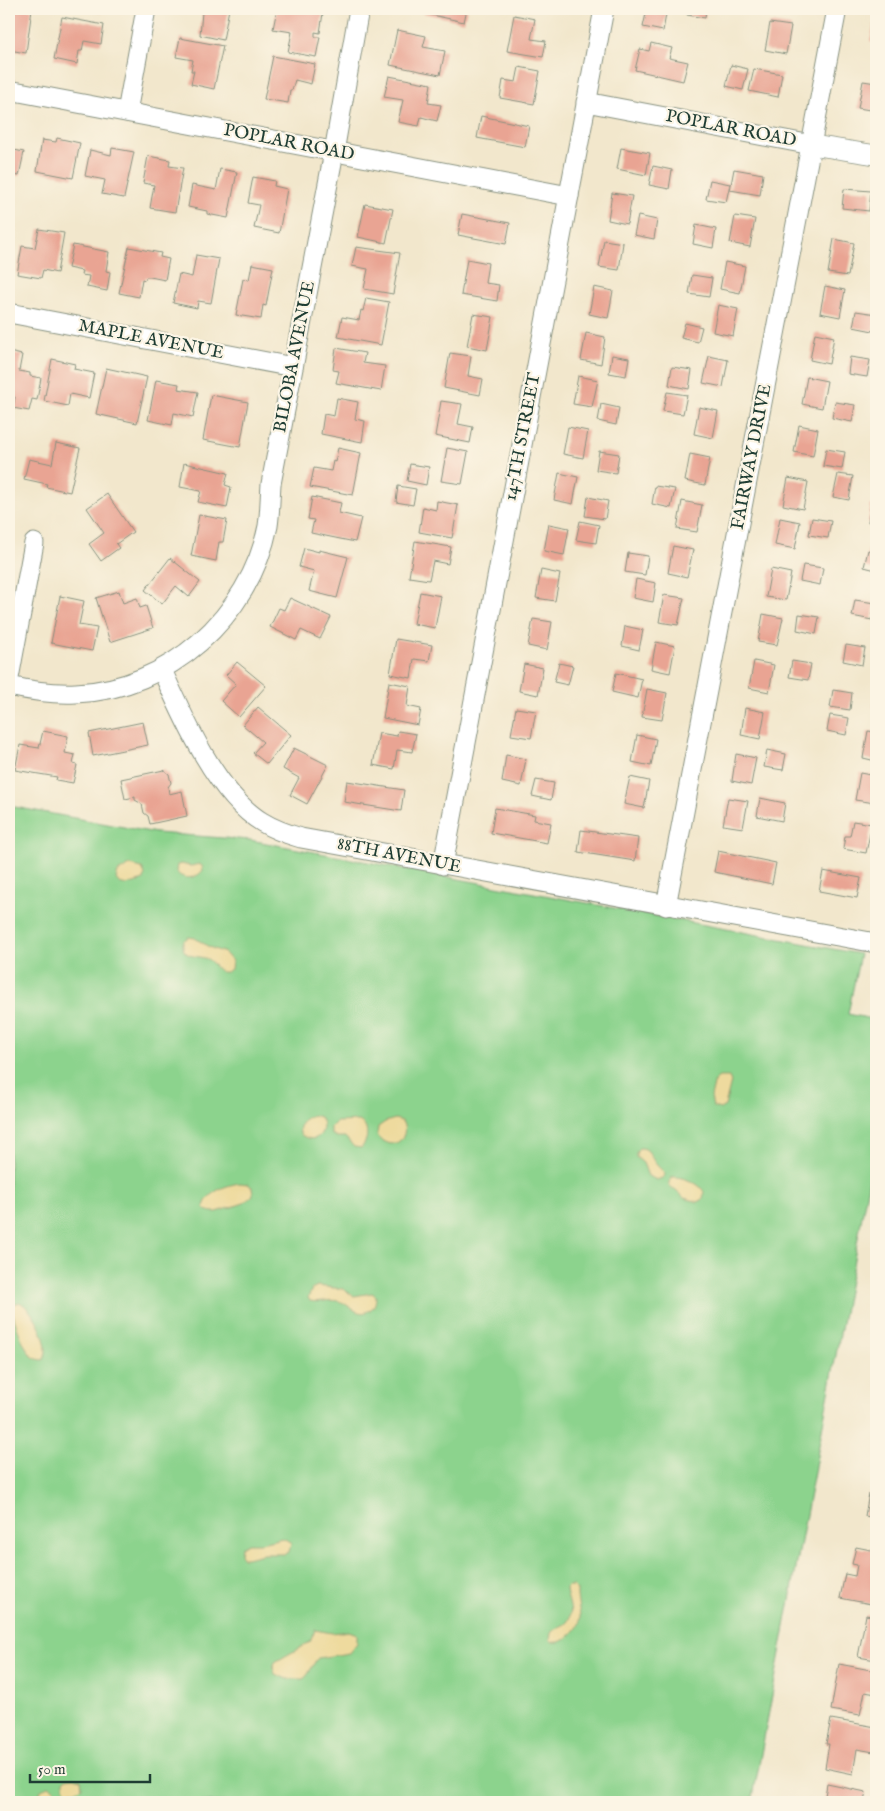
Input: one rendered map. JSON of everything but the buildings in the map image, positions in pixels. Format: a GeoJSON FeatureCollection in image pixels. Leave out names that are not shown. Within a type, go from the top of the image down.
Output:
{"type":"FeatureCollection","features":[{"type":"Feature","properties":{"kind":"street"},"geometry":{"type":"LineString","coordinates":[[127,112],[146,9]]}},
{"type":"Feature","properties":{"kind":"street","name":"BILOBA AVENUE"},"geometry":{"type":"LineString","coordinates":[[162,670],[204,640],[224,617],[240,594],[261,550],[268,526],[271,484],[359,9]]}},
{"type":"Feature","properties":{"kind":"street","name":"147TH STREET"},"geometry":{"type":"LineString","coordinates":[[443,865],[604,9]]}},
{"type":"Feature","properties":{"kind":"street","name":"FAIRWAY DRIVE"},"geometry":{"type":"LineString","coordinates":[[666,906],[837,9]]}},
{"type":"Feature","properties":{"kind":"street","name":"POPLAR ROAD"},"geometry":{"type":"LineString","coordinates":[[9,90],[569,196]]}},
{"type":"Feature","properties":{"kind":"street","name":"POPLAR ROAD"},"geometry":{"type":"LineString","coordinates":[[586,102],[812,145],[876,155]]}},
{"type":"Feature","properties":{"kind":"street","name":"MAPLE AVENUE"},"geometry":{"type":"LineString","coordinates":[[9,313],[293,366]]}},
{"type":"Feature","properties":{"kind":"street"},"geometry":{"type":"LineString","coordinates":[[9,678],[34,543]]}},
{"type":"Feature","properties":{"kind":"street"},"geometry":{"type":"LineString","coordinates":[[9,686],[41,692],[78,693],[121,686],[162,670]]}},
{"type":"Feature","properties":{"kind":"street","name":"88TH AVENUE"},"geometry":{"type":"LineString","coordinates":[[162,670],[197,741],[220,781],[260,821],[283,833],[443,865],[876,943]]}},
{"type":"Feature","properties":{"kind":"green space"},"geometry":{"type":"Polygon","coordinates":[[[9,806],[156,833],[250,840],[860,954],[848,1014],[876,1020],[876,1142],[752,1802],[9,1802],[9,806]]]}},
{"type":"Feature","properties":{"kind":"sand"},"geometry":{"type":"Polygon","coordinates":[[[199,864],[203,870],[190,878],[182,876],[176,871],[177,865],[191,866],[199,864]]]}},
{"type":"Feature","properties":{"kind":"sand"},"geometry":{"type":"Polygon","coordinates":[[[130,865],[142,868],[145,874],[144,880],[127,885],[119,883],[116,879],[118,872],[130,865]]]}},
{"type":"Feature","properties":{"kind":"sand"},"geometry":{"type":"Polygon","coordinates":[[[189,937],[195,938],[209,947],[225,953],[232,961],[231,969],[227,972],[221,972],[206,958],[186,953],[183,943],[189,937]]]}},
{"type":"Feature","properties":{"kind":"sand"},"geometry":{"type":"Polygon","coordinates":[[[719,1077],[729,1077],[731,1082],[725,1106],[720,1109],[713,1107],[711,1097],[715,1080],[719,1077]]]}},
{"type":"Feature","properties":{"kind":"sand"},"geometry":{"type":"Polygon","coordinates":[[[313,1115],[320,1117],[323,1127],[319,1136],[311,1139],[300,1134],[300,1127],[302,1122],[313,1115]]]}},
{"type":"Feature","properties":{"kind":"sand"},"geometry":{"type":"Polygon","coordinates":[[[395,1119],[402,1121],[404,1133],[402,1138],[393,1144],[382,1141],[377,1135],[378,1127],[385,1122],[395,1119]]]}},
{"type":"Feature","properties":{"kind":"sand"},"geometry":{"type":"Polygon","coordinates":[[[359,1121],[365,1126],[367,1133],[364,1145],[361,1148],[354,1147],[345,1137],[337,1137],[331,1134],[331,1127],[336,1122],[359,1121]]]}},
{"type":"Feature","properties":{"kind":"sand"},"geometry":{"type":"Polygon","coordinates":[[[639,1148],[648,1151],[665,1173],[664,1177],[657,1180],[648,1176],[643,1163],[636,1157],[639,1148]]]}},
{"type":"Feature","properties":{"kind":"sand"},"geometry":{"type":"Polygon","coordinates":[[[672,1177],[679,1177],[700,1186],[704,1193],[702,1200],[698,1202],[684,1198],[669,1185],[672,1177]]]}},
{"type":"Feature","properties":{"kind":"sand"},"geometry":{"type":"Polygon","coordinates":[[[248,1184],[252,1187],[253,1195],[244,1203],[217,1212],[205,1210],[206,1202],[213,1193],[229,1185],[248,1184]]]}},
{"type":"Feature","properties":{"kind":"sand"},"geometry":{"type":"Polygon","coordinates":[[[317,1286],[343,1289],[354,1296],[372,1293],[376,1296],[375,1302],[370,1310],[361,1313],[338,1301],[310,1301],[308,1298],[312,1289],[317,1286]]]}},
{"type":"Feature","properties":{"kind":"sand"},"geometry":{"type":"Polygon","coordinates":[[[19,1302],[30,1311],[44,1337],[46,1354],[43,1360],[32,1356],[19,1332],[13,1305],[19,1302]]]}},
{"type":"Feature","properties":{"kind":"sand"},"geometry":{"type":"Polygon","coordinates":[[[282,1538],[291,1544],[289,1552],[284,1554],[263,1554],[243,1558],[240,1554],[241,1547],[248,1543],[261,1543],[282,1538]]]}},
{"type":"Feature","properties":{"kind":"sand"},"geometry":{"type":"Polygon","coordinates":[[[568,1586],[573,1586],[577,1590],[580,1621],[568,1637],[561,1641],[553,1642],[550,1640],[551,1633],[565,1624],[570,1616],[571,1611],[566,1592],[568,1586]]]}},
{"type":"Feature","properties":{"kind":"sand"},"geometry":{"type":"Polygon","coordinates":[[[315,1630],[332,1633],[349,1631],[357,1634],[357,1643],[349,1653],[318,1658],[303,1679],[287,1679],[275,1674],[273,1668],[275,1662],[310,1642],[315,1630]]]}},
{"type":"Feature","properties":{"kind":"sand"},"geometry":{"type":"Polygon","coordinates":[[[67,1778],[81,1779],[82,1787],[75,1791],[68,1791],[64,1787],[64,1781],[67,1778]]]}},
{"type":"Feature","properties":{"kind":"sand"},"geometry":{"type":"Polygon","coordinates":[[[48,1786],[52,1787],[56,1792],[57,1802],[44,1802],[41,1799],[40,1791],[48,1786]]]}}]}
